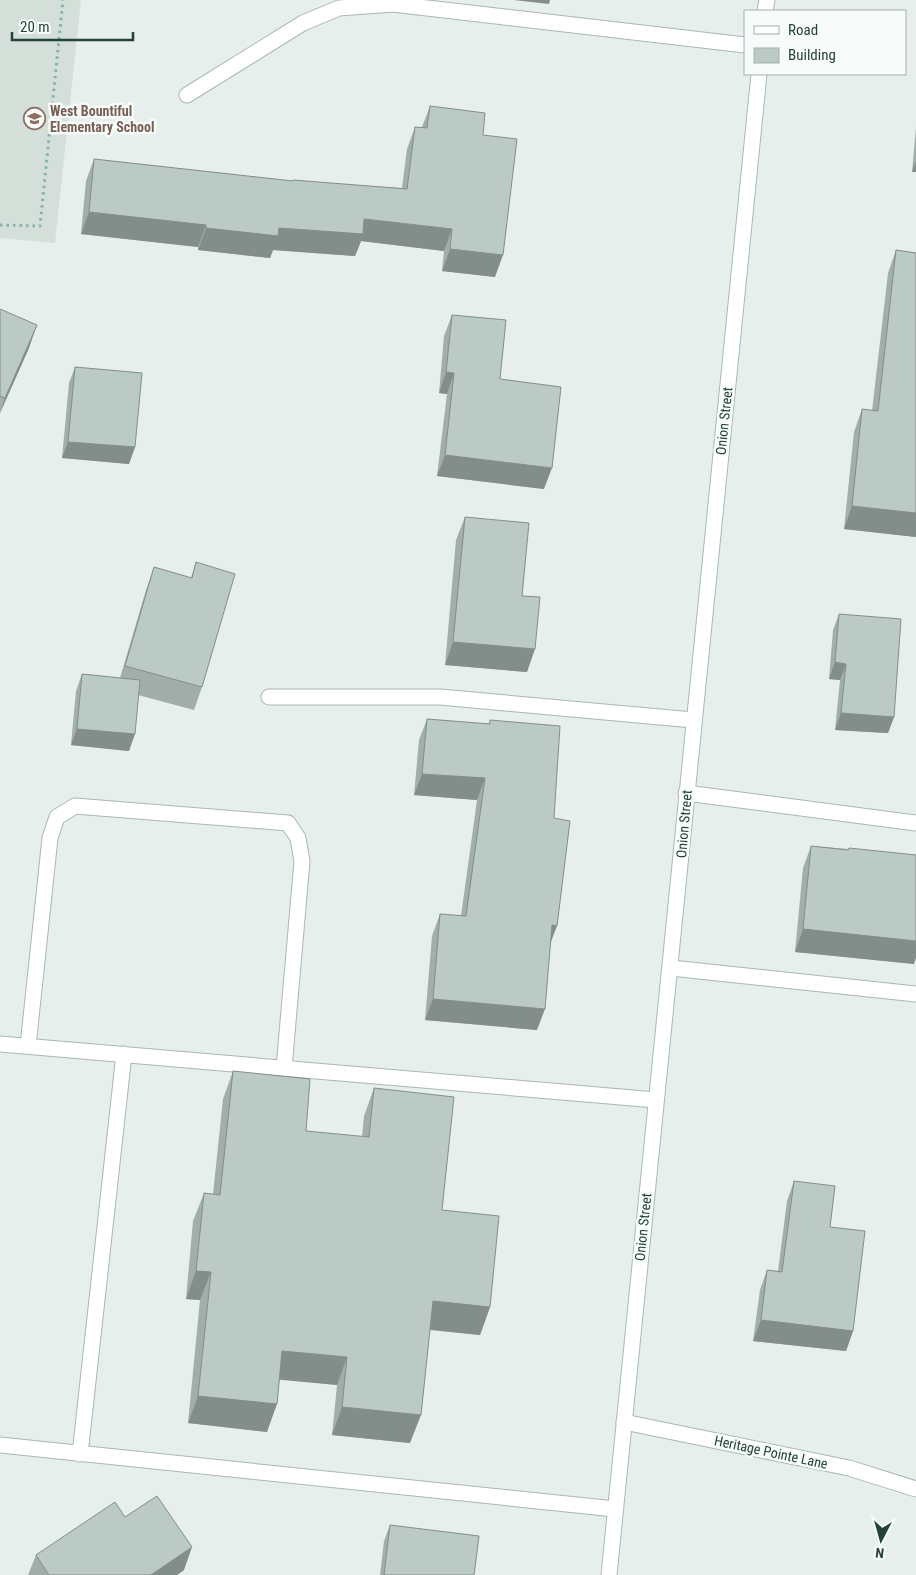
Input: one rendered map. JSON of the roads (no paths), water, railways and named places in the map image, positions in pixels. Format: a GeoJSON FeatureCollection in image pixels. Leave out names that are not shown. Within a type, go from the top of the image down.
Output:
{"type":"FeatureCollection","features":[{"type":"Feature","properties":{"kind":"street"},"geometry":{"type":"LineString","coordinates":[[187,95],[303,23],[339,8],[394,4],[744,45]]}},
{"type":"Feature","properties":{"kind":"street","name":"Onion Street"},"geometry":{"type":"LineString","coordinates":[[609,1575],[759,75]]}},
{"type":"Feature","properties":{"kind":"street"},"geometry":{"type":"LineString","coordinates":[[269,697],[440,697],[694,720]]}},
{"type":"Feature","properties":{"kind":"street"},"geometry":{"type":"LineString","coordinates":[[686,793],[916,823]]}},
{"type":"Feature","properties":{"kind":"street"},"geometry":{"type":"LineString","coordinates":[[28,1046],[50,838],[57,817],[75,806],[288,823],[298,838],[302,861],[284,1068]]}},
{"type":"Feature","properties":{"kind":"street"},"geometry":{"type":"LineString","coordinates":[[670,968],[916,994]]}},
{"type":"Feature","properties":{"kind":"street"},"geometry":{"type":"LineString","coordinates":[[0,1044],[656,1100]]}},
{"type":"Feature","properties":{"kind":"street"},"geometry":{"type":"LineString","coordinates":[[80,1454],[124,1054]]}},
{"type":"Feature","properties":{"kind":"street","name":"Heritage Pointe Lane"},"geometry":{"type":"LineString","coordinates":[[624,1422],[849,1468],[916,1489]]}},
{"type":"Feature","properties":{"kind":"street"},"geometry":{"type":"LineString","coordinates":[[0,1445],[615,1508]]}},
{"type":"Feature","properties":{"kind":"place","name":"West Bountiful Elementary School"},"geometry":{"type":"Point","coordinates":[34,119]}}]}
